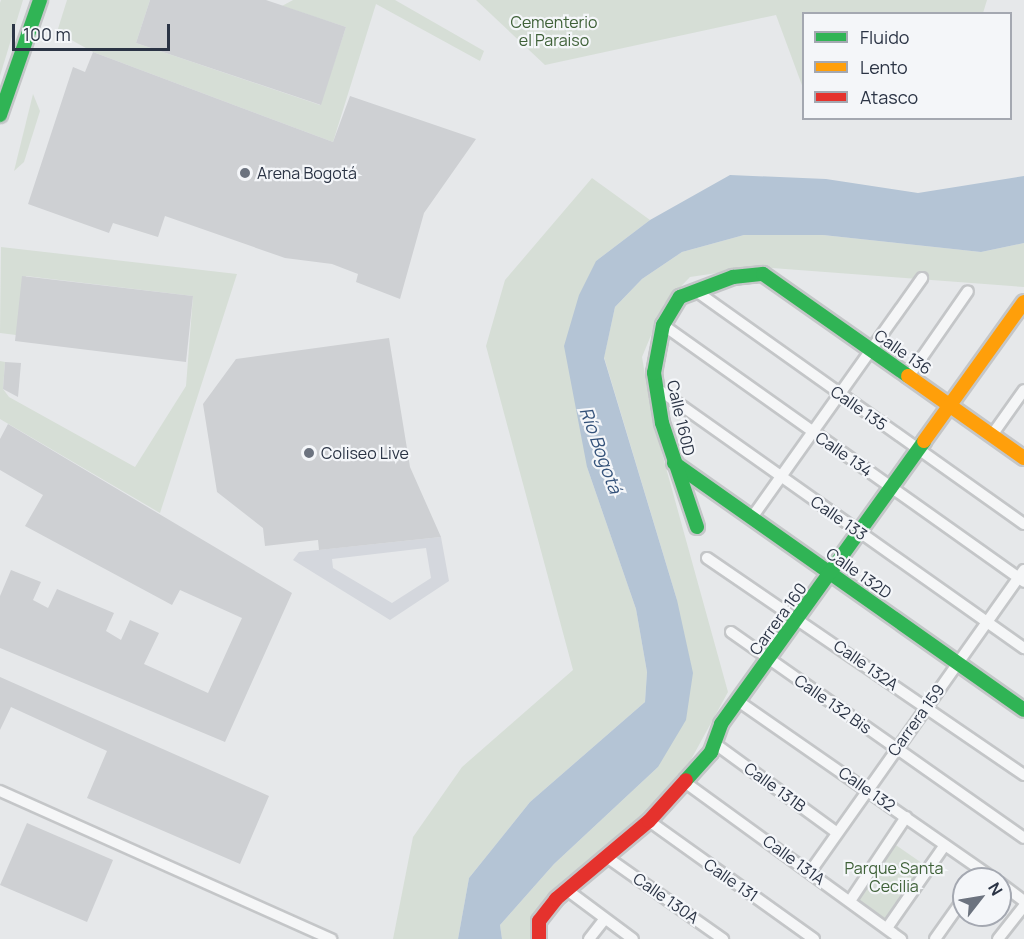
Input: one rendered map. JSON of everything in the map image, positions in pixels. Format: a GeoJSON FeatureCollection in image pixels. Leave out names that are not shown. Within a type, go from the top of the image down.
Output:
{"type":"FeatureCollection","features":[{"type":"Feature","properties":{"kind":"main road"},"geometry":{"type":"LineString","coordinates":[[0,115],[40,0]]}},
{"type":"Feature","properties":{"kind":"main road","name":"Calle 160D"},"geometry":{"type":"LineString","coordinates":[[697,527],[674,463],[655,387],[663,325],[680,297],[733,277],[763,274]]}},
{"type":"Feature","properties":{"kind":"main road","name":"Calle 136"},"geometry":{"type":"LineString","coordinates":[[763,274],[1024,458]]}},
{"type":"Feature","properties":{"kind":"main road","name":"Carrera 160"},"geometry":{"type":"LineString","coordinates":[[538,935],[567,890],[608,858],[686,783],[714,743],[738,701],[1024,302]]}},
{"type":"Feature","properties":{"kind":"main road","name":"Calle 132D"},"geometry":{"type":"LineString","coordinates":[[674,463],[753,516],[1024,711]]}},
{"type":"Feature","properties":{"kind":"street"},"geometry":{"type":"LineString","coordinates":[[753,516],[922,278]]}},
{"type":"Feature","properties":{"kind":"street","name":"Calle 135"},"geometry":{"type":"LineString","coordinates":[[696,291],[1024,524]]}},
{"type":"Feature","properties":{"kind":"street"},"geometry":{"type":"LineString","coordinates":[[909,376],[968,291]]}},
{"type":"Feature","properties":{"kind":"street","name":"Calle 134"},"geometry":{"type":"LineString","coordinates":[[663,325],[892,488],[1022,577]]}},
{"type":"Feature","properties":{"kind":"street","name":"Calle 133"},"geometry":{"type":"LineString","coordinates":[[655,387],[1024,648]]}},
{"type":"Feature","properties":{"kind":"street"},"geometry":{"type":"LineString","coordinates":[[992,435],[1024,390]]}},
{"type":"Feature","properties":{"kind":"street","name":"Calle 132A"},"geometry":{"type":"LineString","coordinates":[[707,558],[799,618],[1024,775]]}},
{"type":"Feature","properties":{"kind":"street","name":"Carrera 159"},"geometry":{"type":"LineString","coordinates":[[810,872],[867,788],[1022,577]]}},
{"type":"Feature","properties":{"kind":"street","name":"Calle 132 Bis"},"geometry":{"type":"LineString","coordinates":[[731,632],[1024,838]]}},
{"type":"Feature","properties":{"kind":"street","name":"Calle 132"},"geometry":{"type":"LineString","coordinates":[[738,701],[867,788],[945,844],[971,867]]}},
{"type":"Feature","properties":{"kind":"street","name":"Calle 131B"},"geometry":{"type":"LineString","coordinates":[[714,743],[836,832]]}},
{"type":"Feature","properties":{"kind":"street","name":"Calle 131A"},"geometry":{"type":"LineString","coordinates":[[686,783],[901,939]]}},
{"type":"Feature","properties":{"kind":"street"},"geometry":{"type":"LineString","coordinates":[[0,791],[331,939]]}},
{"type":"Feature","properties":{"kind":"street"},"geometry":{"type":"LineString","coordinates":[[850,901],[906,817]]}},
{"type":"Feature","properties":{"kind":"street","name":"Calle 131"},"geometry":{"type":"LineString","coordinates":[[649,821],[814,939]]}},
{"type":"Feature","properties":{"kind":"street"},"geometry":{"type":"LineString","coordinates":[[887,928],[945,844]]}},
{"type":"Feature","properties":{"kind":"street","name":"Calle 130A"},"geometry":{"type":"LineString","coordinates":[[608,858],[723,939]]}},
{"type":"Feature","properties":{"kind":"street"},"geometry":{"type":"LineString","coordinates":[[567,890],[604,920],[633,939]]}},
{"type":"Feature","properties":{"kind":"street"},"geometry":{"type":"LineString","coordinates":[[998,939],[1024,906]]}},
{"type":"Feature","properties":{"kind":"street"},"geometry":{"type":"LineString","coordinates":[[935,939],[952,915]]}},
{"type":"Feature","properties":{"kind":"street"},"geometry":{"type":"LineString","coordinates":[[589,939],[604,920]]}},
{"type":"Feature","properties":{"kind":"shaded area"},"geometry":{"type":"Polygon","coordinates":[[[441,537],[449,581],[390,620],[293,560],[299,552],[441,537]],[[426,548],[332,559],[333,568],[392,603],[431,578],[426,548]]]}},
{"type":"Feature","properties":{"kind":"green space"},"geometry":{"type":"Polygon","coordinates":[[[1,0],[23,0],[0,76],[0,3],[1,0]]]}},
{"type":"Feature","properties":{"kind":"green space"},"geometry":{"type":"Polygon","coordinates":[[[67,0],[150,0],[136,43],[320,105],[346,27],[282,6],[293,0],[395,0],[484,51],[480,61],[376,4],[333,142],[93,52],[57,32],[67,0]]]}},
{"type":"Feature","properties":{"kind":"green space","name":"Cementerio el Paraiso"},"geometry":{"type":"Polygon","coordinates":[[[476,0],[987,0],[983,12],[802,12],[802,85],[776,15],[545,65],[476,0]]]}},
{"type":"Feature","properties":{"kind":"green space"},"geometry":{"type":"Polygon","coordinates":[[[33,94],[40,111],[24,162],[14,171],[33,94]]]}},
{"type":"Feature","properties":{"kind":"green space"},"geometry":{"type":"Polygon","coordinates":[[[592,178],[650,220],[596,261],[587,467],[636,609],[647,672],[645,702],[530,802],[469,878],[458,939],[393,939],[413,837],[462,767],[573,670],[486,346],[505,280],[592,178]]]}},
{"type":"Feature","properties":{"kind":"green space"},"geometry":{"type":"Polygon","coordinates":[[[744,235],[823,235],[981,252],[1024,243],[1024,287],[758,267],[690,277],[664,304],[642,357],[652,417],[728,692],[682,776],[532,922],[533,939],[502,939],[500,925],[554,864],[658,767],[677,600],[604,357],[615,307],[642,279],[682,252],[744,235]]]}},
{"type":"Feature","properties":{"kind":"green space"},"geometry":{"type":"Polygon","coordinates":[[[1,247],[237,274],[160,513],[0,419],[0,361],[5,362],[3,389],[9,397],[135,467],[186,386],[193,296],[26,276],[16,335],[0,333],[1,247]]]}},
{"type":"Feature","properties":{"kind":"green space","name":"Parque Santa Cecilia"},"geometry":{"type":"Polygon","coordinates":[[[890,841],[929,868],[887,928],[850,901],[890,841]]]}},
{"type":"Feature","properties":{"kind":"water","name":"Río Bogotá"},"geometry":{"type":"Polygon","coordinates":[[[730,175],[826,179],[918,193],[1024,176],[1024,243],[981,252],[823,235],[744,235],[682,252],[642,279],[615,307],[604,358],[677,600],[693,673],[686,720],[658,767],[554,864],[500,925],[502,939],[458,939],[469,878],[530,802],[645,702],[647,672],[636,609],[587,467],[564,346],[579,295],[596,261],[650,220],[730,175]]]}},
{"type":"Feature","properties":{"kind":"building"},"geometry":{"type":"Polygon","coordinates":[[[150,0],[266,0],[346,27],[321,105],[136,43],[150,0]]]}},
{"type":"Feature","properties":{"kind":"building","name":"Arena Bogotá"},"geometry":{"type":"Polygon","coordinates":[[[93,52],[333,142],[350,96],[476,139],[424,213],[400,299],[356,282],[358,274],[332,264],[285,258],[165,216],[158,237],[113,223],[109,233],[28,204],[73,67],[85,72],[93,52]]]}},
{"type":"Feature","properties":{"kind":"building"},"geometry":{"type":"Polygon","coordinates":[[[22,276],[193,296],[186,362],[15,341],[22,276]]]}},
{"type":"Feature","properties":{"kind":"building","name":"Coliseo Live"},"geometry":{"type":"Polygon","coordinates":[[[389,338],[410,467],[441,537],[319,550],[318,540],[265,546],[263,528],[217,492],[203,404],[236,359],[389,338]]]}},
{"type":"Feature","properties":{"kind":"building"},"geometry":{"type":"Polygon","coordinates":[[[5,362],[21,363],[18,397],[3,389],[5,362]]]}},
{"type":"Feature","properties":{"kind":"building"},"geometry":{"type":"Polygon","coordinates":[[[8,424],[292,593],[225,742],[0,648],[0,596],[11,570],[41,582],[33,600],[48,608],[57,589],[114,613],[106,631],[121,640],[130,620],[159,633],[144,664],[208,693],[242,618],[180,590],[172,605],[25,526],[43,495],[0,470],[0,439],[8,424]]]}},
{"type":"Feature","properties":{"kind":"building"},"geometry":{"type":"Polygon","coordinates":[[[0,677],[269,796],[240,864],[87,798],[107,751],[11,707],[0,730],[0,677]]]}},
{"type":"Feature","properties":{"kind":"building"},"geometry":{"type":"Polygon","coordinates":[[[27,823],[113,860],[87,922],[0,885],[27,823]]]}},
{"type":"Feature","properties":{"kind":"traffic: fast"},"geometry":{"type":"LineString","coordinates":[[0,115],[40,0]]}},
{"type":"Feature","properties":{"kind":"traffic: fast"},"geometry":{"type":"LineString","coordinates":[[697,527],[662,423],[654,373],[663,325],[680,297],[733,277],[763,274],[908,376]]}},
{"type":"Feature","properties":{"kind":"traffic: fast"},"geometry":{"type":"LineString","coordinates":[[686,780],[711,752],[721,724],[924,441]]}},
{"type":"Feature","properties":{"kind":"traffic: fast"},"geometry":{"type":"LineString","coordinates":[[674,463],[1024,710]]}},
{"type":"Feature","properties":{"kind":"traffic: slow"},"geometry":{"type":"LineString","coordinates":[[924,441],[1024,302]]}},
{"type":"Feature","properties":{"kind":"traffic: slow"},"geometry":{"type":"LineString","coordinates":[[908,376],[1024,458]]}},
{"type":"Feature","properties":{"kind":"traffic: jam"},"geometry":{"type":"LineString","coordinates":[[539,939],[539,921],[556,899],[649,821],[686,780]]}},
{"type":"Feature","properties":{"kind":"place","name":"Arena Bogotá"},"geometry":{"type":"Point","coordinates":[245,173]}},
{"type":"Feature","properties":{"kind":"place","name":"Coliseo Live"},"geometry":{"type":"Point","coordinates":[309,453]}}]}
